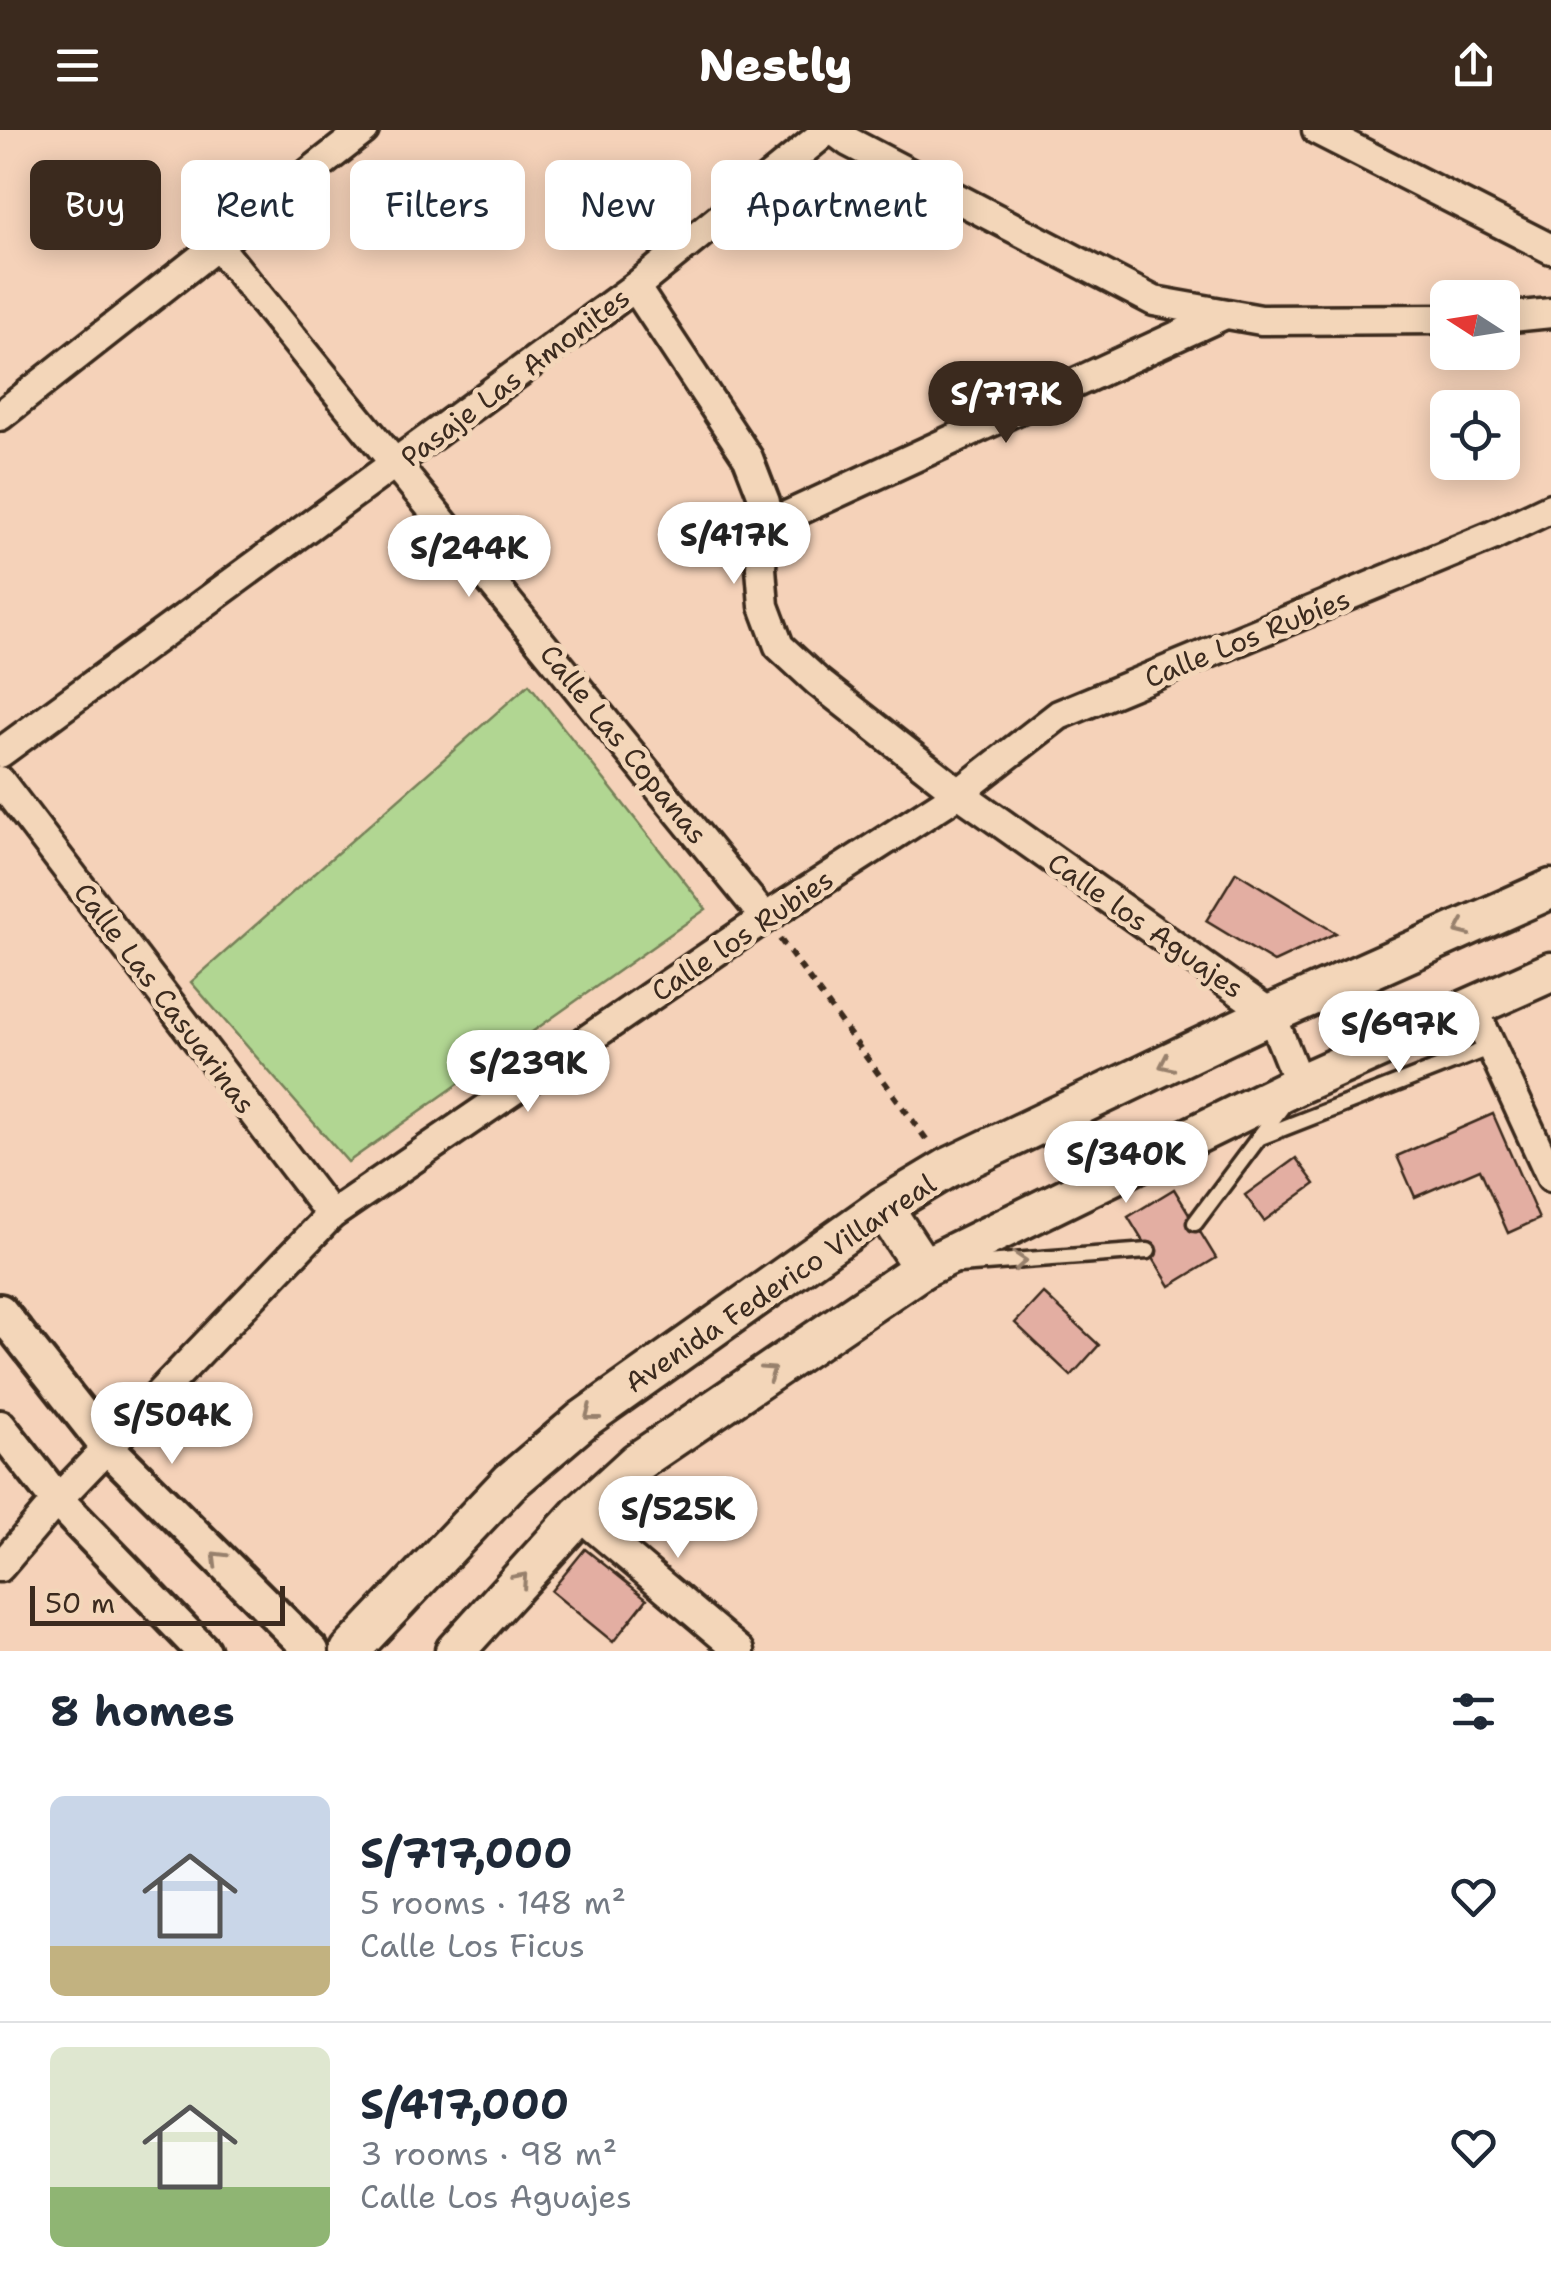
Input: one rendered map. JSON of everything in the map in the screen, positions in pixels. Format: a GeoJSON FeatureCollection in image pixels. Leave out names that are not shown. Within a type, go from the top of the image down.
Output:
{"type":"FeatureCollection","features":[{"type":"Feature","properties":{"kind":"main road","name":"Avenida Federico Villarreal"},"geometry":{"type":"LineString","coordinates":[[350,1651],[510,1482],[584,1418],[883,1207],[948,1168],[1272,1014],[1551,889]]}},
{"type":"Feature","properties":{"kind":"main road"},"geometry":{"type":"LineString","coordinates":[[455,1651],[580,1514],[637,1462],[923,1268],[1299,1084],[1551,972]]}},
{"type":"Feature","properties":{"kind":"main road"},"geometry":{"type":"LineString","coordinates":[[883,1207],[923,1268]]}},
{"type":"Feature","properties":{"kind":"street"},"geometry":{"type":"LineString","coordinates":[[326,160],[364,130]]}},
{"type":"Feature","properties":{"kind":"street"},"geometry":{"type":"LineString","coordinates":[[830,130],[1154,300],[1261,320],[1430,319]]}},
{"type":"Feature","properties":{"kind":"street","name":"Pasaje Las Amonites"},"geometry":{"type":"LineString","coordinates":[[0,754],[636,287],[830,130]]}},
{"type":"Feature","properties":{"kind":"street"},"geometry":{"type":"LineString","coordinates":[[1317,130],[1551,249]]}},
{"type":"Feature","properties":{"kind":"street"},"geometry":{"type":"LineString","coordinates":[[0,416],[212,250]]}},
{"type":"Feature","properties":{"kind":"street","name":"Calle Las Copanas"},"geometry":{"type":"LineString","coordinates":[[222,250],[765,918]]}},
{"type":"Feature","properties":{"kind":"street"},"geometry":{"type":"LineString","coordinates":[[636,287],[748,458],[765,502],[761,568],[764,606],[779,646],[818,682],[959,793]]}},
{"type":"Feature","properties":{"kind":"street"},"geometry":{"type":"LineString","coordinates":[[1520,316],[1551,313]]}},
{"type":"Feature","properties":{"kind":"street"},"geometry":{"type":"LineString","coordinates":[[764,527],[1225,314]]}},
{"type":"Feature","properties":{"kind":"street","name":"Calle Los Rubíes"},"geometry":{"type":"LineString","coordinates":[[959,793],[1059,715],[1551,508]]}},
{"type":"Feature","properties":{"kind":"street","name":"Calle Las Casuarinas"},"geometry":{"type":"LineString","coordinates":[[0,782],[330,1216]]}},
{"type":"Feature","properties":{"kind":"street","name":"Calle los Rubies"},"geometry":{"type":"LineString","coordinates":[[0,1566],[57,1500],[330,1216],[765,918],[959,793]]}},
{"type":"Feature","properties":{"kind":"street","name":"Calle los Aguajes"},"geometry":{"type":"LineString","coordinates":[[959,793],[1272,1014],[1299,1084]]}},
{"type":"Feature","properties":{"kind":"street"},"geometry":{"type":"LineString","coordinates":[[1473,1007],[1551,1177]]}},
{"type":"Feature","properties":{"kind":"street"},"geometry":{"type":"LineString","coordinates":[[0,1311],[108,1448],[312,1651]]}},
{"type":"Feature","properties":{"kind":"street"},"geometry":{"type":"LineString","coordinates":[[0,1427],[57,1500],[203,1651]]}},
{"type":"Feature","properties":{"kind":"street"},"geometry":{"type":"LineString","coordinates":[[580,1514],[740,1651]]}},
{"type":"Feature","properties":{"kind":"lane"},"geometry":{"type":"LineString","coordinates":[[1258,1138],[1491,1047]]}},
{"type":"Feature","properties":{"kind":"lane"},"geometry":{"type":"LineString","coordinates":[[1194,1223],[1299,1084]]}},
{"type":"Feature","properties":{"kind":"lane"},"geometry":{"type":"LineString","coordinates":[[923,1268],[1148,1252]]}},
{"type":"Feature","properties":{"kind":"path"},"geometry":{"type":"LineString","coordinates":[[765,918],[948,1168]]}},
{"type":"Feature","properties":{"kind":"green space"},"geometry":{"type":"Polygon","coordinates":[[[529,684],[706,909],[348,1162],[191,982],[529,684]]]}},
{"type":"Feature","properties":{"kind":"building"},"geometry":{"type":"Polygon","coordinates":[[[1236,872],[1336,933],[1274,962],[1206,921],[1236,872]]]}},
{"type":"Feature","properties":{"kind":"building"},"geometry":{"type":"Polygon","coordinates":[[[1493,1114],[1539,1219],[1508,1233],[1480,1169],[1415,1197],[1397,1156],[1493,1114]]]}},
{"type":"Feature","properties":{"kind":"building"},"geometry":{"type":"Polygon","coordinates":[[[1296,1158],[1315,1184],[1264,1221],[1245,1195],[1296,1158]]]}},
{"type":"Feature","properties":{"kind":"building"},"geometry":{"type":"Polygon","coordinates":[[[1174,1189],[1216,1258],[1170,1286],[1128,1217],[1174,1189]]]}},
{"type":"Feature","properties":{"kind":"building"},"geometry":{"type":"Polygon","coordinates":[[[1043,1293],[1099,1345],[1071,1376],[1015,1323],[1043,1293]]]}},
{"type":"Feature","properties":{"kind":"building"},"geometry":{"type":"Polygon","coordinates":[[[585,1549],[647,1599],[613,1642],[551,1591],[585,1549]]]}}]}
